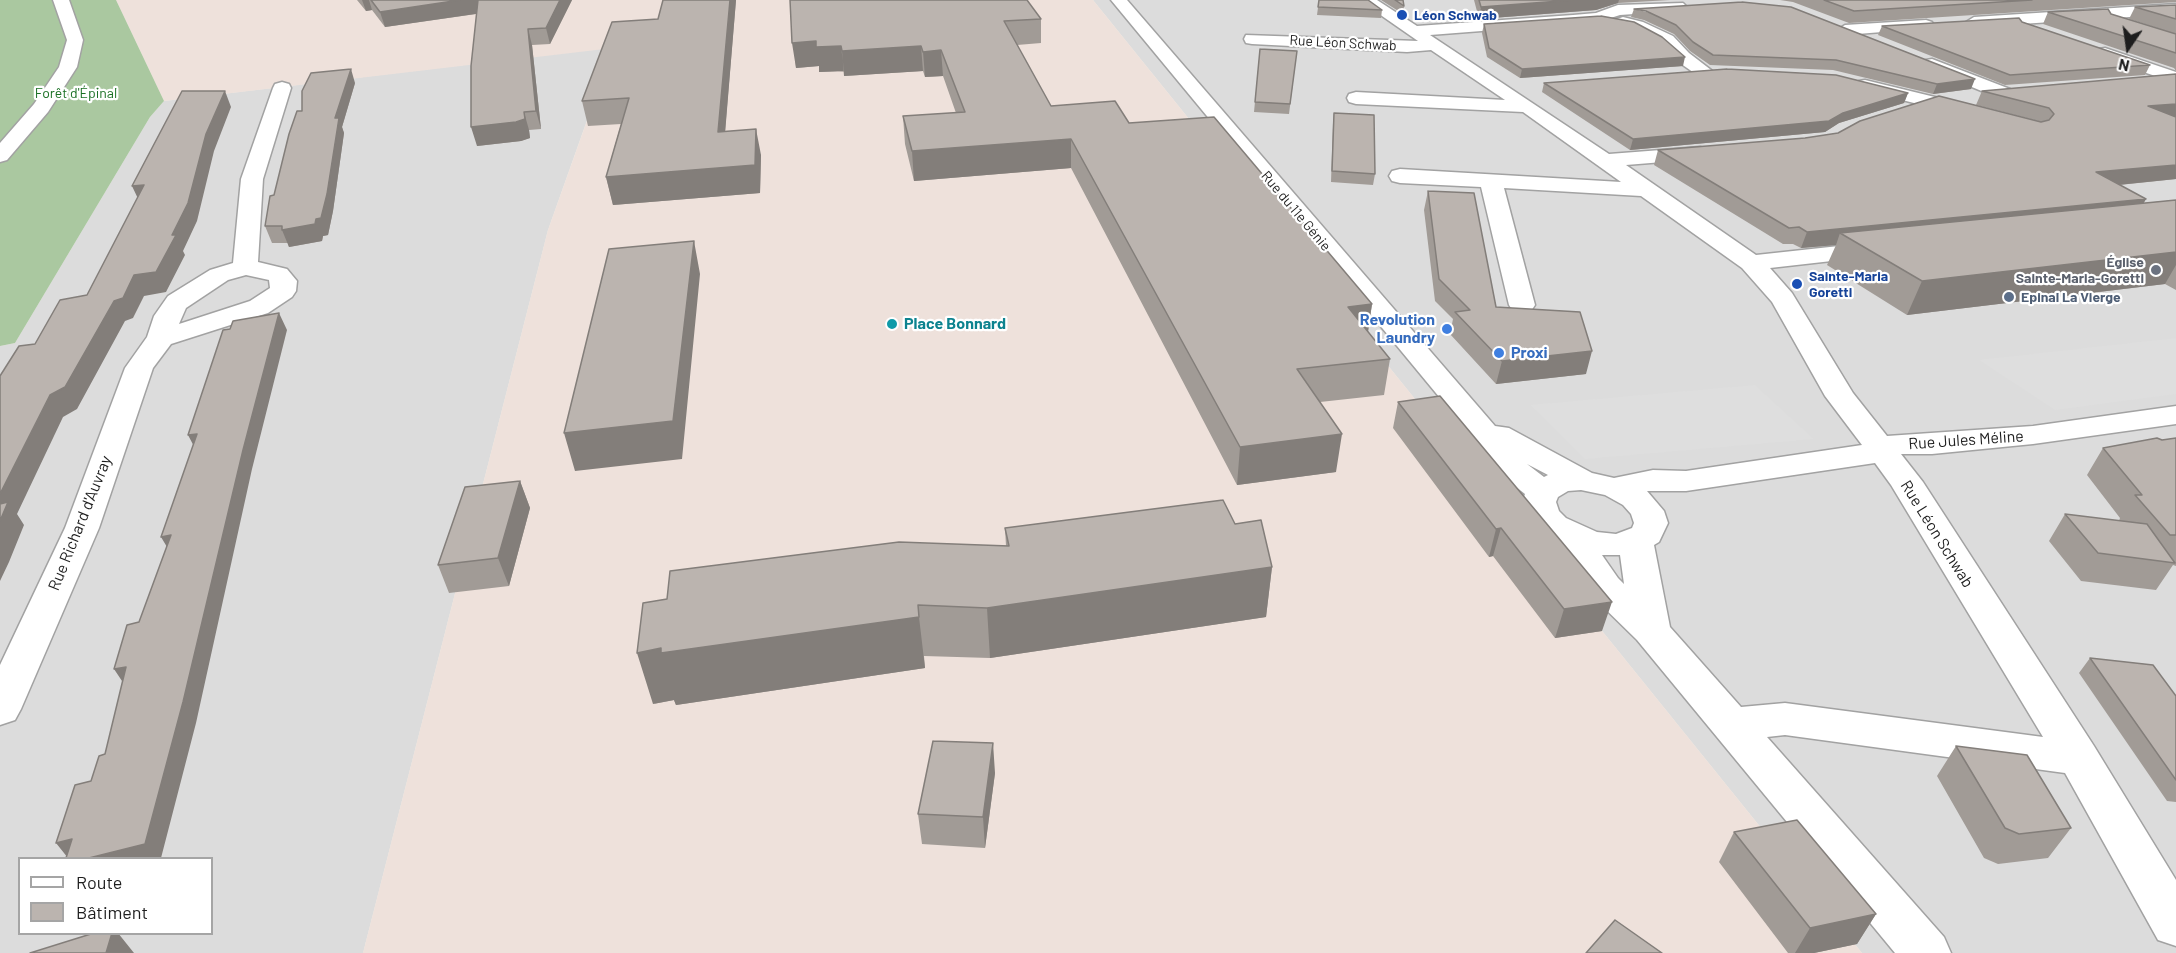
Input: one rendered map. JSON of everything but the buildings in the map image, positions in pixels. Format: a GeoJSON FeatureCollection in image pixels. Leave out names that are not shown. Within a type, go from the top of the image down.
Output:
{"type":"FeatureCollection","features":[{"type":"Feature","properties":{"kind":"street"},"geometry":{"type":"LineString","coordinates":[[0,156],[41,108],[68,67],[75,40],[61,0]]}},
{"type":"Feature","properties":{"kind":"street","name":"Rue du 11e Génie"},"geometry":{"type":"LineString","coordinates":[[1119,0],[1475,421],[1504,462],[1543,492]]}},
{"type":"Feature","properties":{"kind":"street","name":"Rue Léon Schwab"},"geometry":{"type":"LineString","coordinates":[[1366,0],[1499,88],[1530,96],[1603,161],[1751,262],[1783,299],[1840,396],[1906,482],[2079,758],[2176,924]]}},
{"type":"Feature","properties":{"kind":"street"},"geometry":{"type":"LineString","coordinates":[[2049,0],[2130,26]]}},
{"type":"Feature","properties":{"kind":"street"},"geometry":{"type":"LineString","coordinates":[[1598,17],[1618,9],[1696,5]]}},
{"type":"Feature","properties":{"kind":"street"},"geometry":{"type":"LineString","coordinates":[[1964,23],[2176,9]]}},
{"type":"Feature","properties":{"kind":"street"},"geometry":{"type":"LineString","coordinates":[[1412,31],[1598,17],[1637,25],[1667,40],[1683,57],[1706,72]]}},
{"type":"Feature","properties":{"kind":"street"},"geometry":{"type":"LineString","coordinates":[[2009,20],[2054,36]]}},
{"type":"Feature","properties":{"kind":"street"},"geometry":{"type":"LineString","coordinates":[[1876,42],[1840,28],[1941,24]]}},
{"type":"Feature","properties":{"kind":"street","name":"Rue Léon Schwab"},"geometry":{"type":"LineString","coordinates":[[1252,39],[1407,47],[1434,45]]}},
{"type":"Feature","properties":{"kind":"street"},"geometry":{"type":"LineString","coordinates":[[2087,47],[2176,79]]}},
{"type":"Feature","properties":{"kind":"street"},"geometry":{"type":"LineString","coordinates":[[1917,58],[2003,93]]}},
{"type":"Feature","properties":{"kind":"street"},"geometry":{"type":"LineString","coordinates":[[1680,75],[1724,71]]}},
{"type":"Feature","properties":{"kind":"street"},"geometry":{"type":"LineString","coordinates":[[2130,83],[2176,79]]}},
{"type":"Feature","properties":{"kind":"street"},"geometry":{"type":"LineString","coordinates":[[1844,80],[1990,117]]}},
{"type":"Feature","properties":{"kind":"street"},"geometry":{"type":"LineString","coordinates":[[161,338],[259,307],[283,291],[284,281],[278,274],[244,267],[252,179],[282,88]]}},
{"type":"Feature","properties":{"kind":"street"},"geometry":{"type":"LineString","coordinates":[[1895,113],[1933,102],[2026,92]]}},
{"type":"Feature","properties":{"kind":"street"},"geometry":{"type":"LineString","coordinates":[[1356,98],[1530,96]]}},
{"type":"Feature","properties":{"kind":"street"},"geometry":{"type":"LineString","coordinates":[[1603,161],[1719,151]]}},
{"type":"Feature","properties":{"kind":"street"},"geometry":{"type":"LineString","coordinates":[[1400,176],[1646,190]]}},
{"type":"Feature","properties":{"kind":"street"},"geometry":{"type":"LineString","coordinates":[[1491,181],[1521,305]]}},
{"type":"Feature","properties":{"kind":"street"},"geometry":{"type":"LineString","coordinates":[[1751,262],[1902,246]]}},
{"type":"Feature","properties":{"kind":"street","name":"Rue Richard d'Auvray"},"geometry":{"type":"LineString","coordinates":[[0,709],[82,528],[139,368],[161,338],[167,316],[177,302],[219,275],[244,267]]}},
{"type":"Feature","properties":{"kind":"street","name":"Rue Jules Méline"},"geometry":{"type":"LineString","coordinates":[[1616,488],[1653,480],[1686,481],[1863,456],[1894,444],[1932,444],[2033,435],[2176,415]]}},
{"type":"Feature","properties":{"kind":"street","name":"Rue du 11e Génie"},"geometry":{"type":"LineString","coordinates":[[1475,421],[1528,453],[1581,480]]}},
{"type":"Feature","properties":{"kind":"street"},"geometry":{"type":"LineString","coordinates":[[1651,631],[1641,526],[1635,498],[1616,488],[1581,480],[1552,485],[1543,492],[1539,502],[1543,514],[1554,526],[1572,536],[1605,544],[1641,526],[1680,497],[1686,481]]}},
{"type":"Feature","properties":{"kind":"street"},"geometry":{"type":"LineString","coordinates":[[1572,536],[1605,587],[1651,631],[1926,953]]}},
{"type":"Feature","properties":{"kind":"street"},"geometry":{"type":"LineString","coordinates":[[1731,724],[1785,719],[2079,758]]}},
{"type":"Feature","properties":{"kind":"shaded area"},"geometry":{"type":"Polygon","coordinates":[[[116,0],[1093,0],[1862,953],[363,953],[548,230],[613,48],[164,101],[116,0]]]}},
{"type":"Feature","properties":{"kind":"shaded area"},"geometry":{"type":"Polygon","coordinates":[[[1093,0],[2176,0],[2176,953],[1862,953],[1093,0]]]}},
{"type":"Feature","properties":{"kind":"shaded area"},"geometry":{"type":"Polygon","coordinates":[[[613,47],[548,230],[363,953],[0,953],[0,346],[15,343],[150,117],[164,101],[613,47]]]}},
{"type":"Feature","properties":{"kind":"shaded area"},"geometry":{"type":"Polygon","coordinates":[[[2176,338],[2176,394],[2055,410],[1979,360],[2176,338]]]}},
{"type":"Feature","properties":{"kind":"shaded area"},"geometry":{"type":"Polygon","coordinates":[[[1755,385],[1814,439],[1585,459],[1530,405],[1755,385]]]}},
{"type":"Feature","properties":{"kind":"green space","name":"Forêt d'Épinal"},"geometry":{"type":"Polygon","coordinates":[[[0,0],[116,0],[164,101],[150,117],[15,343],[0,346],[0,0]]]}},
{"type":"Feature","properties":{"kind":"place","name":"Léon Schwab"},"geometry":{"type":"Point","coordinates":[1402,15]}},
{"type":"Feature","properties":{"kind":"place","name":"Église Sainte-Maria-Goretti"},"geometry":{"type":"Point","coordinates":[2156,270]}},
{"type":"Feature","properties":{"kind":"place","name":"Sainte-Maria Goretti"},"geometry":{"type":"Point","coordinates":[1797,284]}},
{"type":"Feature","properties":{"kind":"place","name":"Epinal La Vierge"},"geometry":{"type":"Point","coordinates":[2009,297]}},
{"type":"Feature","properties":{"kind":"place","name":"Place Bonnard"},"geometry":{"type":"Point","coordinates":[892,324]}},
{"type":"Feature","properties":{"kind":"place","name":"Revolution Laundry"},"geometry":{"type":"Point","coordinates":[1447,329]}},
{"type":"Feature","properties":{"kind":"place","name":"Proxi"},"geometry":{"type":"Point","coordinates":[1499,353]}}]}
